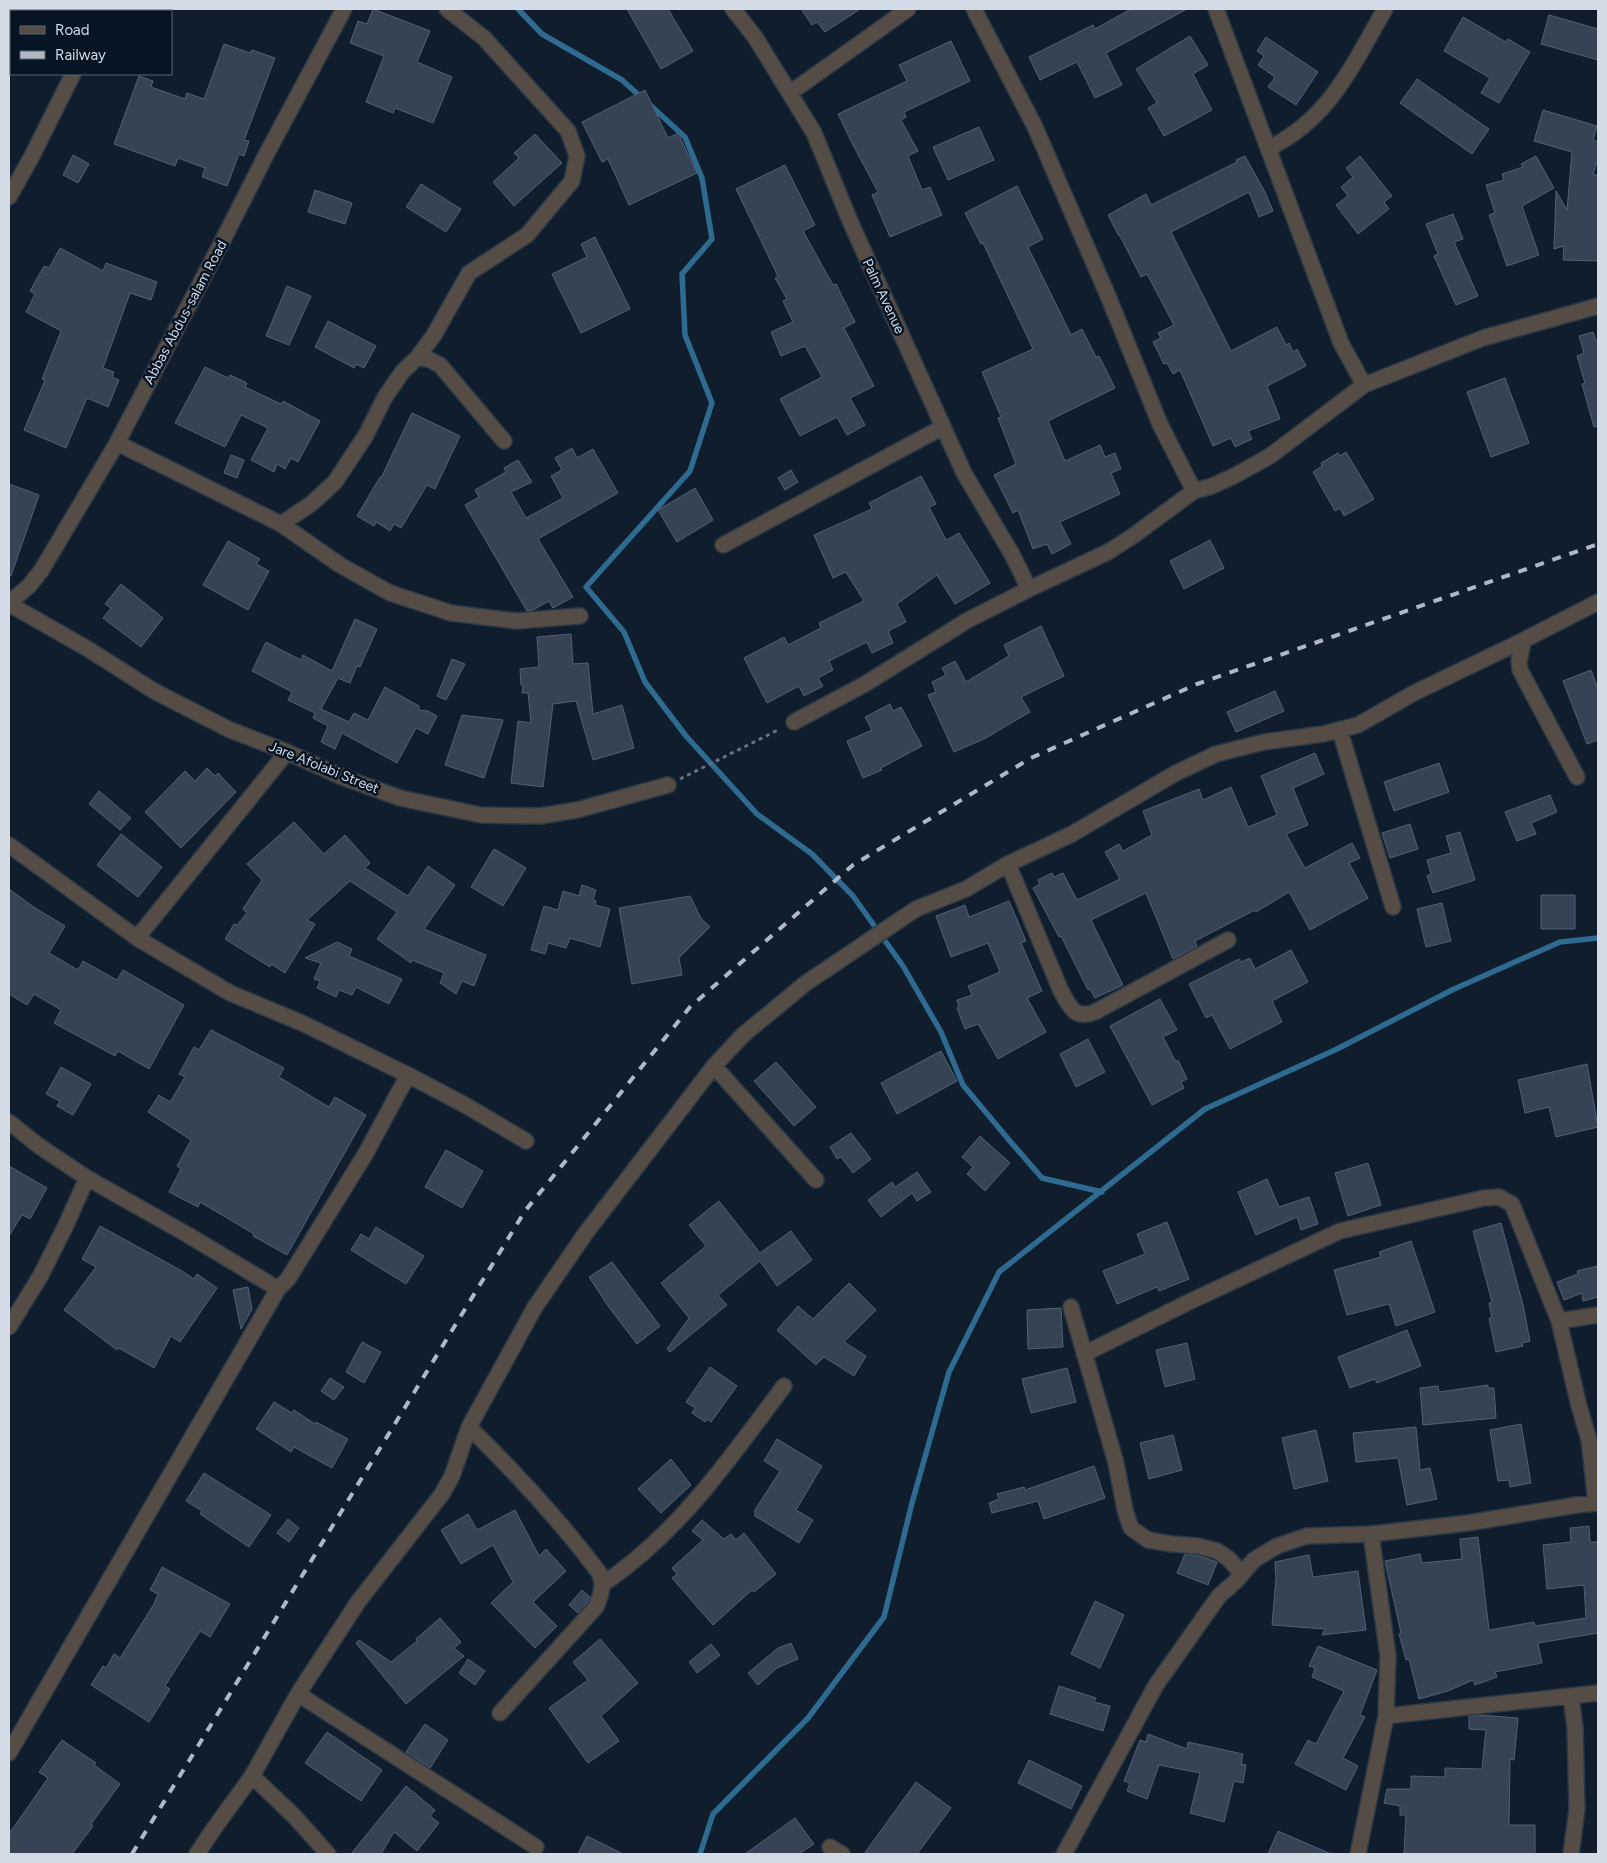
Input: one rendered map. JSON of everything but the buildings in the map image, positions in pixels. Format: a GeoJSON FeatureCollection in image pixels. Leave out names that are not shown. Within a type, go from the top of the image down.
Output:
{"type":"FeatureCollection","features":[{"type":"Feature","properties":{"kind":"street","name":"Abbas Abdus-salam Road"},"geometry":{"type":"LineString","coordinates":[[9,603],[41,571],[117,443],[344,9]]}},
{"type":"Feature","properties":{"kind":"street"},"geometry":{"type":"LineString","coordinates":[[281,524],[311,504],[334,482],[366,436],[385,398],[403,371],[417,358],[434,335],[469,273],[527,235],[572,180],[577,156],[568,131],[484,38],[447,9]]}},
{"type":"Feature","properties":{"kind":"street","name":"Palm Avenue"},"geometry":{"type":"LineString","coordinates":[[734,9],[755,37],[814,133],[850,221],[964,473],[1013,556],[1029,588]]}},
{"type":"Feature","properties":{"kind":"street"},"geometry":{"type":"LineString","coordinates":[[790,94],[908,9]]}},
{"type":"Feature","properties":{"kind":"street"},"geometry":{"type":"LineString","coordinates":[[974,9],[1035,127],[1108,296],[1160,424],[1194,491]]}},
{"type":"Feature","properties":{"kind":"street"},"geometry":{"type":"LineString","coordinates":[[1216,9],[1341,343],[1364,385]]}},
{"type":"Feature","properties":{"kind":"street"},"geometry":{"type":"LineString","coordinates":[[1269,148],[1286,140],[1310,122],[1336,94],[1385,9]]}},
{"type":"Feature","properties":{"kind":"street"},"geometry":{"type":"LineString","coordinates":[[9,197],[73,75]]}},
{"type":"Feature","properties":{"kind":"street"},"geometry":{"type":"LineString","coordinates":[[794,722],[866,684],[960,625],[1029,588],[1108,552],[1125,542],[1194,491],[1212,486],[1234,476],[1270,456],[1364,385],[1483,338],[1598,306]]}},
{"type":"Feature","properties":{"kind":"street"},"geometry":{"type":"LineString","coordinates":[[417,358],[428,359],[440,365],[504,442]]}},
{"type":"Feature","properties":{"kind":"street"},"geometry":{"type":"LineString","coordinates":[[723,545],[943,427]]}},
{"type":"Feature","properties":{"kind":"street"},"geometry":{"type":"LineString","coordinates":[[117,443],[281,524],[340,565],[390,593],[452,613],[516,621],[580,616]]}},
{"type":"Feature","properties":{"kind":"street"},"geometry":{"type":"LineString","coordinates":[[198,1854],[252,1776],[298,1694],[358,1602],[442,1494],[452,1476],[469,1427],[535,1307],[585,1234],[714,1066],[743,1035],[806,983],[916,909],[966,889],[1008,864],[1072,834],[1176,773],[1216,754],[1264,742],[1340,731],[1358,725],[1414,693],[1598,602]]}},
{"type":"Feature","properties":{"kind":"street","name":"Jare Afolabi Street"},"geometry":{"type":"LineString","coordinates":[[9,603],[88,649],[154,691],[228,729],[287,752],[342,777],[400,798],[481,815],[540,816],[577,810],[668,785]]}},
{"type":"Feature","properties":{"kind":"street"},"geometry":{"type":"LineString","coordinates":[[1524,640],[1519,661],[1520,670],[1577,777]]}},
{"type":"Feature","properties":{"kind":"street"},"geometry":{"type":"LineString","coordinates":[[1340,731],[1393,907]]}},
{"type":"Feature","properties":{"kind":"street"},"geometry":{"type":"LineString","coordinates":[[137,938],[287,752]]}},
{"type":"Feature","properties":{"kind":"street"},"geometry":{"type":"LineString","coordinates":[[9,845],[137,938],[230,993],[302,1023],[408,1075],[465,1105],[526,1141]]}},
{"type":"Feature","properties":{"kind":"street"},"geometry":{"type":"LineString","coordinates":[[1008,864],[1061,991],[1070,1007],[1080,1015],[1095,1012],[1228,940]]}},
{"type":"Feature","properties":{"kind":"street"},"geometry":{"type":"LineString","coordinates":[[714,1066],[816,1180]]}},
{"type":"Feature","properties":{"kind":"street"},"geometry":{"type":"LineString","coordinates":[[9,1753],[278,1289],[288,1279],[366,1153],[408,1075]]}},
{"type":"Feature","properties":{"kind":"street"},"geometry":{"type":"LineString","coordinates":[[9,1122],[39,1146],[87,1178],[278,1289]]}},
{"type":"Feature","properties":{"kind":"street"},"geometry":{"type":"LineString","coordinates":[[9,1328],[41,1275],[87,1178]]}},
{"type":"Feature","properties":{"kind":"street"},"geometry":{"type":"LineString","coordinates":[[1064,1854],[1156,1685],[1219,1596],[1254,1560],[1278,1546],[1307,1536],[1371,1534],[1468,1523],[1597,1503],[1590,1440],[1579,1406],[1559,1321],[1512,1204],[1499,1197],[1484,1198],[1340,1231],[1084,1354]]}},
{"type":"Feature","properties":{"kind":"street"},"geometry":{"type":"LineString","coordinates":[[1070,1307],[1116,1463],[1125,1510],[1131,1528],[1148,1540],[1198,1546],[1217,1551],[1229,1559],[1242,1574]]}},
{"type":"Feature","properties":{"kind":"street"},"geometry":{"type":"LineString","coordinates":[[1559,1321],[1598,1315]]}},
{"type":"Feature","properties":{"kind":"street"},"geometry":{"type":"LineString","coordinates":[[603,1584],[626,1568],[669,1530],[715,1478],[784,1386]]}},
{"type":"Feature","properties":{"kind":"street"},"geometry":{"type":"LineString","coordinates":[[469,1427],[544,1503],[600,1574],[603,1584],[602,1594],[596,1607],[500,1713]]}},
{"type":"Feature","properties":{"kind":"street"},"geometry":{"type":"LineString","coordinates":[[1358,1854],[1386,1716],[1388,1656],[1371,1534]]}},
{"type":"Feature","properties":{"kind":"street"},"geometry":{"type":"LineString","coordinates":[[1386,1716],[1598,1693]]}},
{"type":"Feature","properties":{"kind":"street"},"geometry":{"type":"LineString","coordinates":[[298,1694],[536,1847]]}},
{"type":"Feature","properties":{"kind":"street"},"geometry":{"type":"LineString","coordinates":[[1571,1697],[1575,1728],[1577,1809],[1571,1854]]}},
{"type":"Feature","properties":{"kind":"street"},"geometry":{"type":"LineString","coordinates":[[252,1776],[294,1816],[328,1854]]}},
{"type":"Feature","properties":{"kind":"path"},"geometry":{"type":"LineString","coordinates":[[668,785],[794,722]]}},
{"type":"Feature","properties":{"kind":"waterway"},"geometry":{"type":"LineString","coordinates":[[518,9],[542,34],[622,80],[643,99]]}},
{"type":"Feature","properties":{"kind":"waterway"},"geometry":{"type":"LineString","coordinates":[[650,105],[685,137],[702,178],[712,239],[682,274],[685,335],[712,403],[690,471],[586,587],[624,632],[645,682],[686,736],[757,814],[812,854],[853,896],[903,966],[941,1032],[963,1085],[1009,1140],[1042,1178],[1102,1192]]}},
{"type":"Feature","properties":{"kind":"waterway"},"geometry":{"type":"LineString","coordinates":[[700,1854],[713,1814],[808,1718],[884,1617],[912,1503],[949,1372],[999,1272],[1205,1109],[1337,1049],[1452,990],[1560,942],[1598,938]]}},
{"type":"Feature","properties":{"kind":"railway"},"geometry":{"type":"LineString","coordinates":[[132,1854],[525,1211],[690,1007],[853,865],[1031,758],[1197,684],[1598,544]]}}]}
